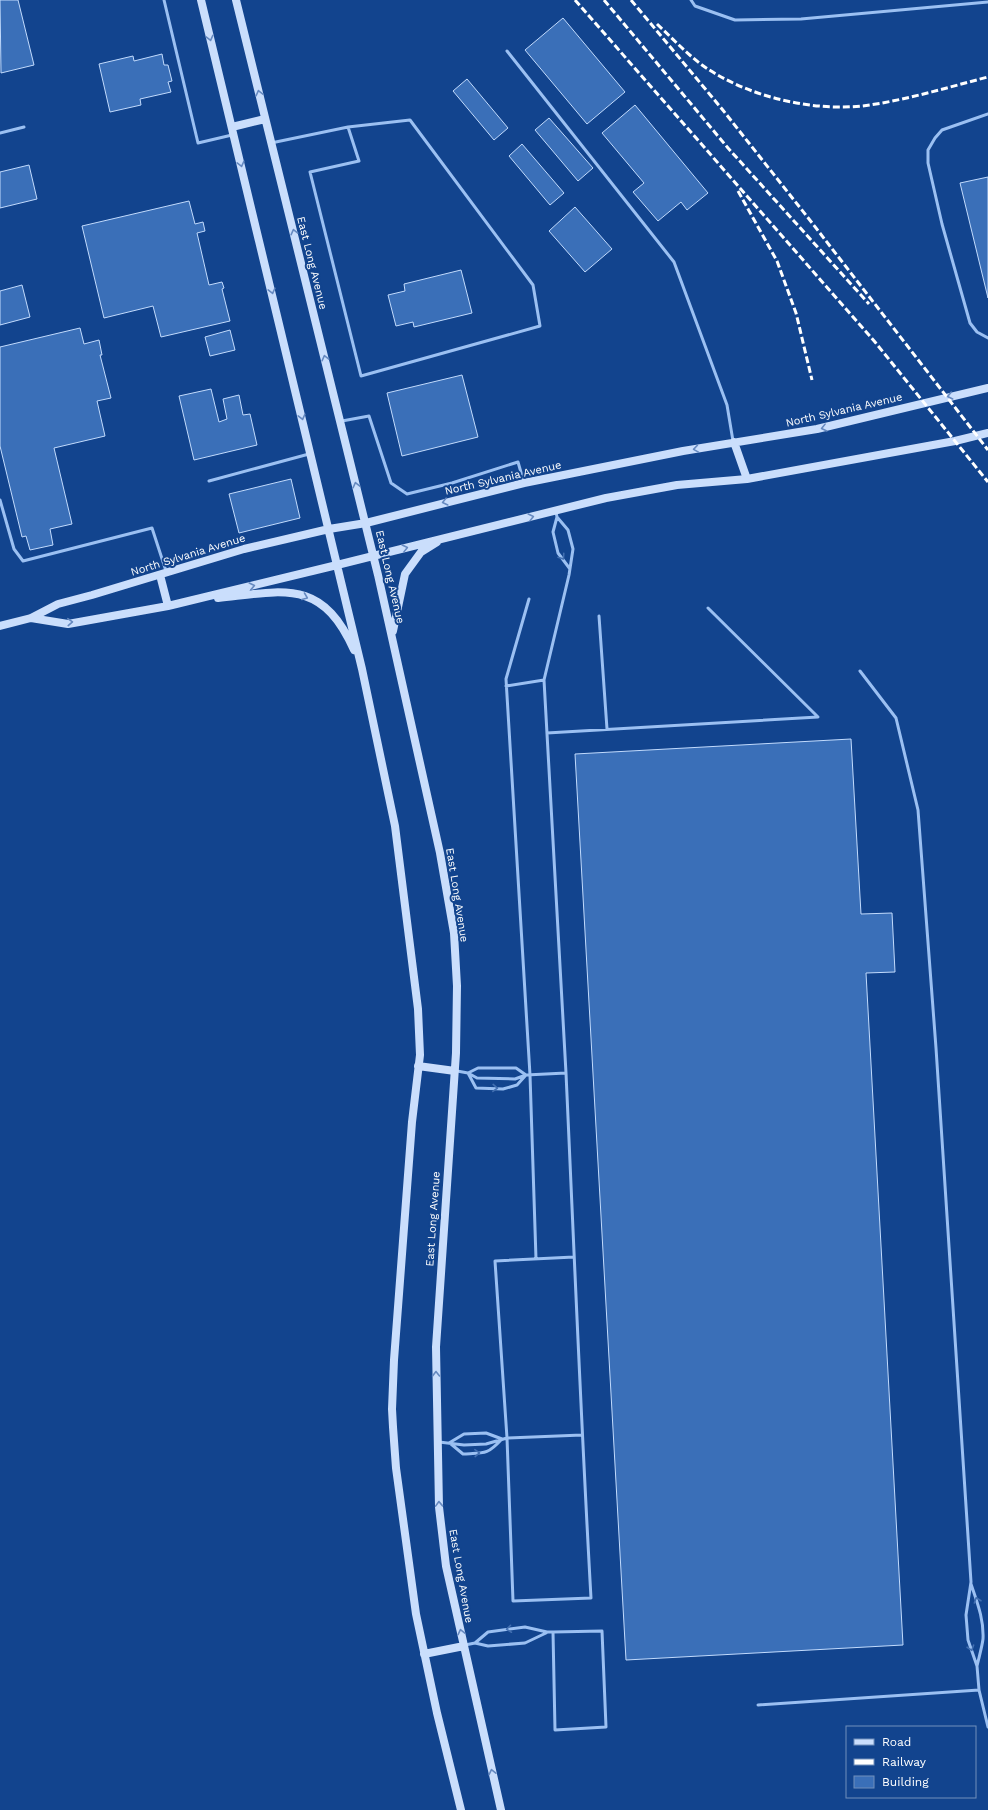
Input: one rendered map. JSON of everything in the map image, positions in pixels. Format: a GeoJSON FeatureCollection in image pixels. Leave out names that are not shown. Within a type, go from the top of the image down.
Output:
{"type":"FeatureCollection","features":[{"type":"Feature","properties":{"kind":"main road"},"geometry":{"type":"LineString","coordinates":[[201,0],[362,669],[395,826],[420,1031],[394,1352],[392,1409],[397,1476],[416,1614],[437,1713],[461,1810]]}},
{"type":"Feature","properties":{"kind":"main road","name":"East Long Avenue"},"geometry":{"type":"LineString","coordinates":[[236,0],[366,522],[438,846],[454,933],[458,1012],[436,1347],[439,1507],[446,1566],[501,1810]]}},
{"type":"Feature","properties":{"kind":"main road"},"geometry":{"type":"LineString","coordinates":[[233,131],[265,119]]}},
{"type":"Feature","properties":{"kind":"main road","name":"North Sylvania Avenue"},"geometry":{"type":"LineString","coordinates":[[0,626],[31,618],[58,604],[244,549],[366,522],[524,483],[683,451],[817,429],[988,388]]}},
{"type":"Feature","properties":{"kind":"main road","name":"North Sylvania Avenue"},"geometry":{"type":"LineString","coordinates":[[31,618],[68,624],[168,606],[444,538],[557,514],[606,498],[677,485],[747,479],[955,441],[988,433]]}},
{"type":"Feature","properties":{"kind":"main road"},"geometry":{"type":"LineString","coordinates":[[734,442],[747,479]]}},
{"type":"Feature","properties":{"kind":"main road"},"geometry":{"type":"LineString","coordinates":[[392,636],[406,574],[421,552],[444,538]]}},
{"type":"Feature","properties":{"kind":"main road"},"geometry":{"type":"LineString","coordinates":[[163,574],[168,606]]}},
{"type":"Feature","properties":{"kind":"main road"},"geometry":{"type":"LineString","coordinates":[[184,602],[281,591],[301,594],[319,603],[334,616],[346,632],[362,669]]}},
{"type":"Feature","properties":{"kind":"main road"},"geometry":{"type":"LineString","coordinates":[[418,1066],[455,1071]]}},
{"type":"Feature","properties":{"kind":"main road"},"geometry":{"type":"LineString","coordinates":[[424,1654],[464,1646]]}},
{"type":"Feature","properties":{"kind":"lane"},"geometry":{"type":"LineString","coordinates":[[164,0],[198,144],[233,131]]}},
{"type":"Feature","properties":{"kind":"lane"},"geometry":{"type":"LineString","coordinates":[[691,0],[695,6],[735,20],[801,19],[988,2]]}},
{"type":"Feature","properties":{"kind":"lane"},"geometry":{"type":"LineString","coordinates":[[507,51],[674,262],[727,405],[734,442]]}},
{"type":"Feature","properties":{"kind":"lane"},"geometry":{"type":"LineString","coordinates":[[988,114],[942,130],[928,150],[928,163],[942,224],[970,323],[977,332],[988,338]]}},
{"type":"Feature","properties":{"kind":"lane"},"geometry":{"type":"LineString","coordinates":[[271,143],[348,127],[410,120],[533,285],[540,326],[361,376],[310,172],[359,161],[348,127]]}},
{"type":"Feature","properties":{"kind":"lane"},"geometry":{"type":"LineString","coordinates":[[0,133],[24,127]]}},
{"type":"Feature","properties":{"kind":"lane"},"geometry":{"type":"LineString","coordinates":[[341,422],[369,416],[392,483],[407,494],[452,483],[518,462],[524,483]]}},
{"type":"Feature","properties":{"kind":"lane"},"geometry":{"type":"LineString","coordinates":[[209,481],[311,453]]}},
{"type":"Feature","properties":{"kind":"lane"},"geometry":{"type":"LineString","coordinates":[[0,500],[14,550],[23,561],[152,528],[163,574]]}},
{"type":"Feature","properties":{"kind":"lane"},"geometry":{"type":"LineString","coordinates":[[557,514],[553,532],[558,553],[570,569]]}},
{"type":"Feature","properties":{"kind":"lane"},"geometry":{"type":"LineString","coordinates":[[557,514],[568,530],[573,549],[570,569],[544,680],[566,1073],[582,1435],[591,1598],[513,1601],[507,1438],[495,1261],[574,1257]]}},
{"type":"Feature","properties":{"kind":"lane"},"geometry":{"type":"LineString","coordinates":[[529,599],[506,679],[506,686],[528,1075],[536,1259]]}},
{"type":"Feature","properties":{"kind":"lane"},"geometry":{"type":"LineString","coordinates":[[546,733],[818,717],[708,608]]}},
{"type":"Feature","properties":{"kind":"lane"},"geometry":{"type":"LineString","coordinates":[[599,616],[607,729]]}},
{"type":"Feature","properties":{"kind":"lane"},"geometry":{"type":"LineString","coordinates":[[860,671],[896,718],[918,810],[936,1048],[971,1582],[966,1615],[968,1640],[977,1666],[979,1690],[988,1727]]}},
{"type":"Feature","properties":{"kind":"lane"},"geometry":{"type":"LineString","coordinates":[[506,686],[544,680]]}},
{"type":"Feature","properties":{"kind":"lane"},"geometry":{"type":"LineString","coordinates":[[468,1073],[478,1068],[516,1068],[528,1075]]}},
{"type":"Feature","properties":{"kind":"lane"},"geometry":{"type":"LineString","coordinates":[[455,1071],[468,1073],[477,1078],[496,1079],[515,1079],[528,1075],[566,1073]]}},
{"type":"Feature","properties":{"kind":"lane"},"geometry":{"type":"LineString","coordinates":[[468,1073],[476,1088],[503,1089],[517,1085],[528,1075]]}},
{"type":"Feature","properties":{"kind":"lane"},"geometry":{"type":"LineString","coordinates":[[449,1443],[464,1434],[486,1433],[502,1439]]}},
{"type":"Feature","properties":{"kind":"lane"},"geometry":{"type":"LineString","coordinates":[[437,1442],[464,1445],[486,1444],[507,1438],[582,1435]]}},
{"type":"Feature","properties":{"kind":"lane"},"geometry":{"type":"LineString","coordinates":[[449,1443],[463,1454],[486,1453],[491,1451],[502,1439]]}},
{"type":"Feature","properties":{"kind":"lane"},"geometry":{"type":"LineString","coordinates":[[971,1582],[981,1612],[983,1639],[977,1666]]}},
{"type":"Feature","properties":{"kind":"lane"},"geometry":{"type":"LineString","coordinates":[[464,1646],[475,1643],[488,1632],[525,1627],[547,1632],[602,1631],[606,1727],[555,1730],[553,1632]]}},
{"type":"Feature","properties":{"kind":"lane"},"geometry":{"type":"LineString","coordinates":[[475,1643],[488,1646],[525,1643],[547,1632]]}},
{"type":"Feature","properties":{"kind":"lane"},"geometry":{"type":"LineString","coordinates":[[758,1705],[979,1690]]}},
{"type":"Feature","properties":{"kind":"building"},"geometry":{"type":"Polygon","coordinates":[[[0,0],[18,0],[34,65],[1,73],[0,0]]]}},
{"type":"Feature","properties":{"kind":"building"},"geometry":{"type":"Polygon","coordinates":[[[563,18],[625,92],[587,124],[525,50],[563,18]]]}},
{"type":"Feature","properties":{"kind":"building"},"geometry":{"type":"Polygon","coordinates":[[[162,54],[164,65],[168,65],[172,81],[168,82],[171,92],[140,99],[141,105],[110,112],[99,64],[133,56],[134,61],[162,54]]]}},
{"type":"Feature","properties":{"kind":"building"},"geometry":{"type":"Polygon","coordinates":[[[467,79],[508,128],[494,140],[453,91],[467,79]]]}},
{"type":"Feature","properties":{"kind":"building"},"geometry":{"type":"Polygon","coordinates":[[[635,105],[708,193],[687,210],[681,202],[658,221],[633,192],[644,183],[602,133],[635,105]]]}},
{"type":"Feature","properties":{"kind":"building"},"geometry":{"type":"Polygon","coordinates":[[[549,118],[593,168],[578,181],[535,130],[549,118]]]}},
{"type":"Feature","properties":{"kind":"building"},"geometry":{"type":"Polygon","coordinates":[[[522,144],[564,193],[550,205],[509,156],[522,144]]]}},
{"type":"Feature","properties":{"kind":"building"},"geometry":{"type":"Polygon","coordinates":[[[29,165],[37,199],[0,208],[0,172],[29,165]]]}},
{"type":"Feature","properties":{"kind":"building"},"geometry":{"type":"Polygon","coordinates":[[[988,177],[988,298],[960,183],[988,177]]]}},
{"type":"Feature","properties":{"kind":"building"},"geometry":{"type":"Polygon","coordinates":[[[189,201],[195,224],[203,222],[205,231],[197,233],[209,285],[222,282],[224,288],[222,289],[230,321],[161,337],[153,306],[104,318],[82,226],[189,201]]]}},
{"type":"Feature","properties":{"kind":"building"},"geometry":{"type":"Polygon","coordinates":[[[575,207],[612,249],[585,272],[549,231],[575,207]]]}},
{"type":"Feature","properties":{"kind":"building"},"geometry":{"type":"Polygon","coordinates":[[[461,270],[472,313],[414,327],[413,322],[396,326],[388,295],[405,291],[404,284],[461,270]]]}},
{"type":"Feature","properties":{"kind":"building"},"geometry":{"type":"Polygon","coordinates":[[[22,285],[30,317],[0,325],[0,291],[22,285]]]}},
{"type":"Feature","properties":{"kind":"building"},"geometry":{"type":"Polygon","coordinates":[[[80,328],[84,344],[99,340],[102,355],[100,355],[111,398],[97,401],[105,436],[54,448],[72,524],[50,529],[53,545],[30,550],[26,536],[22,537],[0,446],[0,347],[80,328]]]}},
{"type":"Feature","properties":{"kind":"building"},"geometry":{"type":"Polygon","coordinates":[[[230,330],[235,350],[210,356],[205,337],[230,330]]]}},
{"type":"Feature","properties":{"kind":"building"},"geometry":{"type":"Polygon","coordinates":[[[462,375],[478,437],[402,456],[387,393],[462,375]]]}},
{"type":"Feature","properties":{"kind":"building"},"geometry":{"type":"Polygon","coordinates":[[[211,389],[219,422],[227,419],[223,399],[239,395],[243,415],[250,414],[257,445],[194,460],[179,396],[211,389]]]}},
{"type":"Feature","properties":{"kind":"building"},"geometry":{"type":"Polygon","coordinates":[[[291,479],[300,518],[239,533],[229,494],[291,479]]]}},
{"type":"Feature","properties":{"kind":"building"},"geometry":{"type":"Polygon","coordinates":[[[851,739],[861,914],[892,913],[895,972],[866,973],[903,1645],[626,1660],[575,754],[851,739]]]}},
{"type":"Feature","properties":{"kind":"railway"},"geometry":{"type":"LineString","coordinates":[[575,0],[875,342],[988,482]]}},
{"type":"Feature","properties":{"kind":"railway"},"geometry":{"type":"LineString","coordinates":[[604,0],[728,148],[869,304]]}},
{"type":"Feature","properties":{"kind":"railway"},"geometry":{"type":"LineString","coordinates":[[631,0],[722,109],[988,450]]}},
{"type":"Feature","properties":{"kind":"railway"},"geometry":{"type":"LineString","coordinates":[[657,24],[702,65],[720,76],[760,94],[805,104],[827,107],[870,105],[915,96],[988,77]]}},
{"type":"Feature","properties":{"kind":"railway"},"geometry":{"type":"LineString","coordinates":[[738,191],[777,261],[796,313],[812,380]]}}]}
